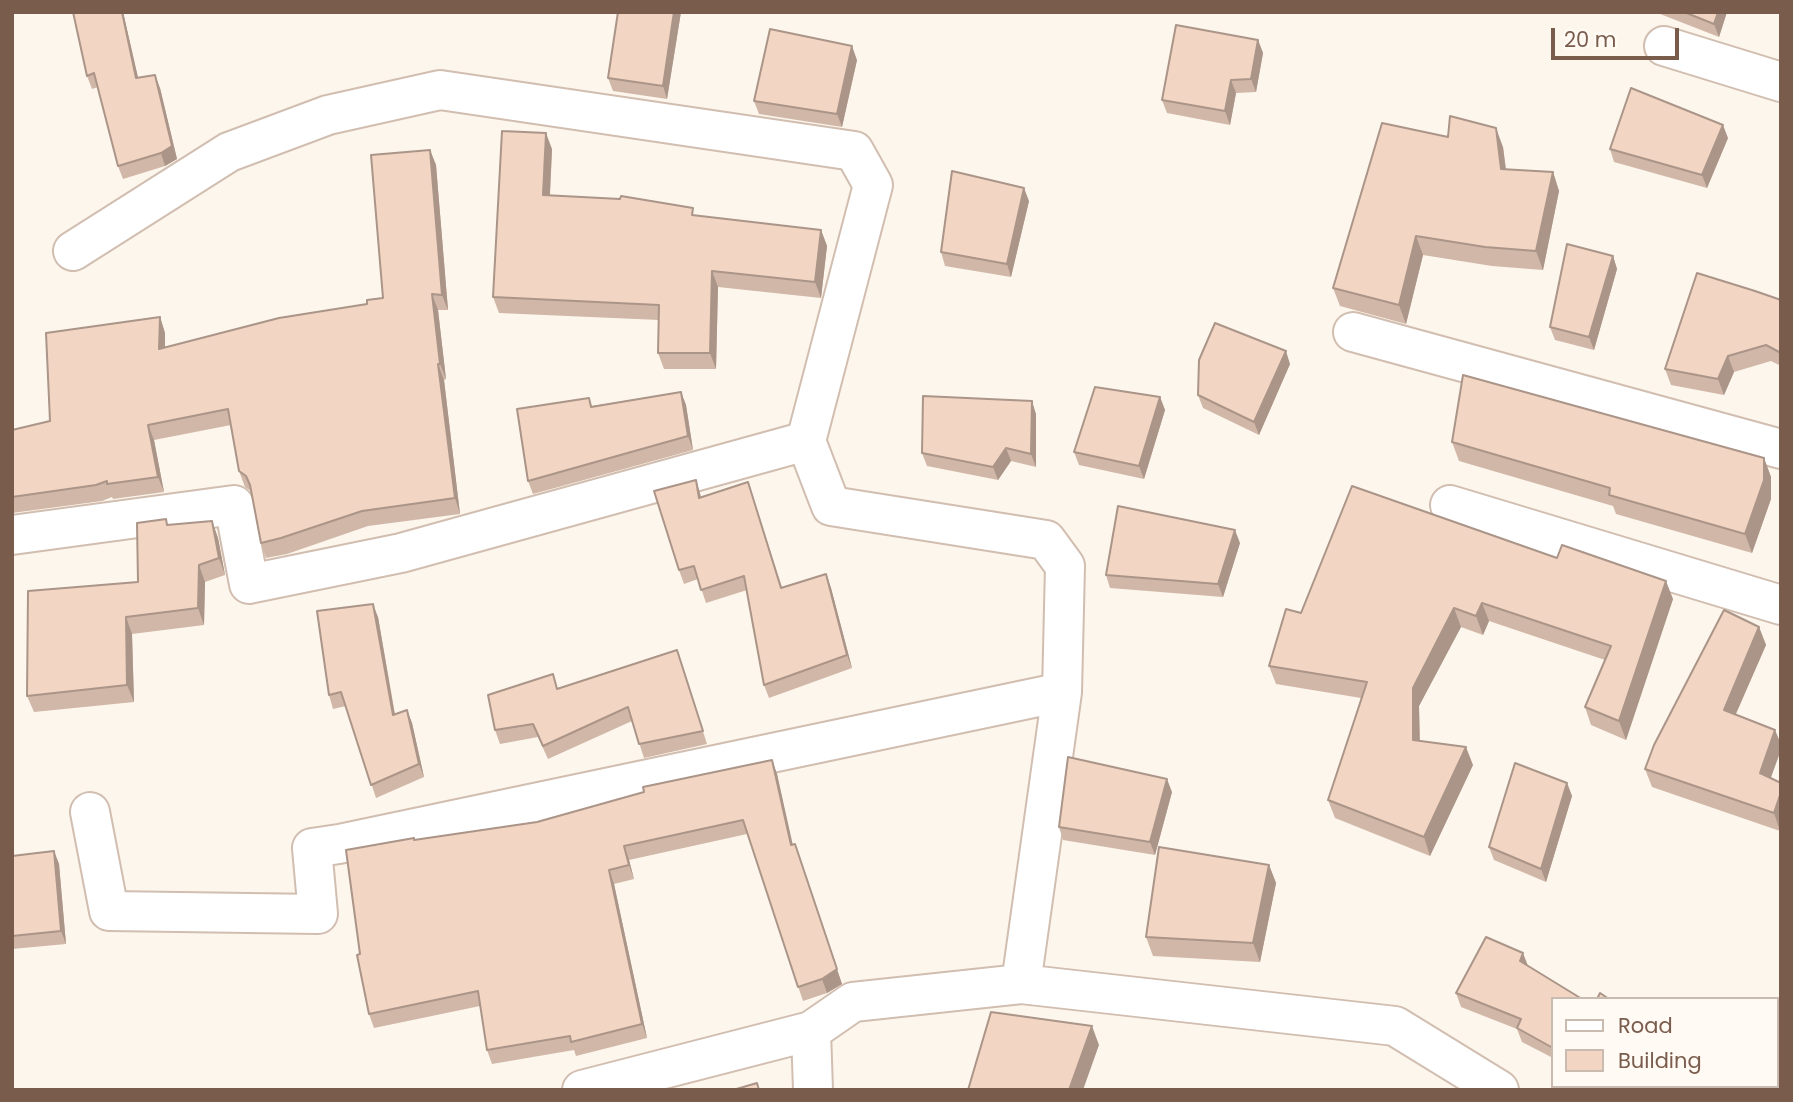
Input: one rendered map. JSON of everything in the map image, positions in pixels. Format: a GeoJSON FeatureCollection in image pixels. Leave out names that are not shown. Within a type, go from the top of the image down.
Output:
{"type":"FeatureCollection","features":[{"type":"Feature","properties":{"kind":"street"},"geometry":{"type":"LineString","coordinates":[[1664,46],[1781,82]]}},
{"type":"Feature","properties":{"kind":"street"},"geometry":{"type":"LineString","coordinates":[[73,251],[229,152],[328,115],[440,90],[854,151],[873,185],[806,441],[831,506],[1046,540],[1065,566],[1062,692],[1021,984]]}},
{"type":"Feature","properties":{"kind":"street"},"geometry":{"type":"LineString","coordinates":[[1353,332],[1781,449]]}},
{"type":"Feature","properties":{"kind":"street"},"geometry":{"type":"LineString","coordinates":[[12,535],[234,505],[249,584],[401,553],[806,441]]}},
{"type":"Feature","properties":{"kind":"street"},"geometry":{"type":"LineString","coordinates":[[1450,505],[1781,605]]}},
{"type":"Feature","properties":{"kind":"street"},"geometry":{"type":"LineString","coordinates":[[90,812],[109,911],[318,914],[312,848],[1062,692]]}},
{"type":"Feature","properties":{"kind":"street"},"geometry":{"type":"LineString","coordinates":[[582,1090],[811,1031],[853,1002],[1021,984],[1395,1026],[1499,1090]]}},
{"type":"Feature","properties":{"kind":"street"},"geometry":{"type":"LineString","coordinates":[[811,1031],[813,1090]]}},
{"type":"Feature","properties":{"kind":"building"},"geometry":{"type":"Polygon","coordinates":[[[73,12],[122,12],[136,78],[155,75],[172,146],[161,153],[118,166],[94,73],[87,76],[73,12]]]}},
{"type":"Feature","properties":{"kind":"building"},"geometry":{"type":"Polygon","coordinates":[[[618,12],[674,12],[663,86],[608,78],[618,12]]]}},
{"type":"Feature","properties":{"kind":"building"},"geometry":{"type":"Polygon","coordinates":[[[1684,12],[1718,12],[1714,24],[1684,12]]]}},
{"type":"Feature","properties":{"kind":"building"},"geometry":{"type":"Polygon","coordinates":[[[1176,25],[1258,40],[1251,79],[1231,80],[1225,111],[1162,100],[1176,25]]]}},
{"type":"Feature","properties":{"kind":"building"},"geometry":{"type":"Polygon","coordinates":[[[770,29],[852,46],[837,114],[754,101],[770,29]]]}},
{"type":"Feature","properties":{"kind":"building"},"geometry":{"type":"Polygon","coordinates":[[[1631,88],[1723,125],[1702,175],[1610,149],[1631,88]]]}},
{"type":"Feature","properties":{"kind":"building"},"geometry":{"type":"Polygon","coordinates":[[[1450,116],[1496,128],[1501,169],[1553,172],[1536,251],[1485,247],[1416,236],[1399,305],[1333,288],[1382,123],[1448,137],[1450,116]]]}},
{"type":"Feature","properties":{"kind":"building"},"geometry":{"type":"Polygon","coordinates":[[[502,131],[546,133],[543,195],[620,199],[621,196],[693,208],[692,215],[821,230],[815,282],[712,271],[710,353],[658,353],[659,305],[493,297],[502,131]]]}},
{"type":"Feature","properties":{"kind":"building"},"geometry":{"type":"Polygon","coordinates":[[[430,150],[442,295],[432,294],[455,498],[362,511],[261,543],[250,485],[246,476],[239,471],[228,409],[148,425],[158,477],[107,484],[107,481],[96,485],[12,497],[12,430],[50,421],[46,333],[160,317],[159,349],[279,318],[367,304],[367,300],[383,298],[371,155],[430,150]]]}},
{"type":"Feature","properties":{"kind":"building"},"geometry":{"type":"Polygon","coordinates":[[[952,171],[1024,188],[1007,264],[941,252],[952,171]]]}},
{"type":"Feature","properties":{"kind":"building"},"geometry":{"type":"Polygon","coordinates":[[[1567,244],[1613,256],[1589,337],[1550,327],[1567,244]]]}},
{"type":"Feature","properties":{"kind":"building"},"geometry":{"type":"Polygon","coordinates":[[[1697,273],[1781,300],[1781,353],[1766,345],[1728,356],[1718,379],[1665,369],[1697,273]]]}},
{"type":"Feature","properties":{"kind":"building"},"geometry":{"type":"Polygon","coordinates":[[[1215,323],[1286,351],[1254,422],[1198,395],[1199,360],[1215,323]]]}},
{"type":"Feature","properties":{"kind":"building"},"geometry":{"type":"Polygon","coordinates":[[[1463,375],[1764,458],[1764,480],[1745,534],[1609,495],[1610,488],[1452,442],[1463,375]]]}},
{"type":"Feature","properties":{"kind":"building"},"geometry":{"type":"Polygon","coordinates":[[[1095,387],[1160,397],[1139,466],[1074,452],[1095,387]]]}},
{"type":"Feature","properties":{"kind":"building"},"geometry":{"type":"Polygon","coordinates":[[[681,392],[688,436],[528,481],[517,409],[589,398],[591,407],[681,392]]]}},
{"type":"Feature","properties":{"kind":"building"},"geometry":{"type":"Polygon","coordinates":[[[923,396],[1032,401],[1031,454],[1006,448],[993,467],[922,453],[923,396]]]}},
{"type":"Feature","properties":{"kind":"building"},"geometry":{"type":"Polygon","coordinates":[[[696,480],[699,498],[748,482],[781,588],[826,574],[847,655],[764,685],[744,576],[701,590],[694,566],[679,570],[654,491],[696,480]]]}},
{"type":"Feature","properties":{"kind":"building"},"geometry":{"type":"Polygon","coordinates":[[[1352,486],[1557,558],[1562,545],[1666,581],[1619,721],[1585,707],[1611,646],[1482,603],[1476,616],[1454,608],[1413,688],[1413,740],[1466,747],[1424,837],[1328,800],[1367,682],[1269,666],[1286,609],[1301,613],[1352,486]]]}},
{"type":"Feature","properties":{"kind":"building"},"geometry":{"type":"Polygon","coordinates":[[[1118,506],[1235,530],[1218,584],[1106,575],[1118,506]]]}},
{"type":"Feature","properties":{"kind":"building"},"geometry":{"type":"Polygon","coordinates":[[[166,519],[167,525],[212,521],[219,558],[199,565],[198,608],[126,617],[127,685],[27,696],[28,591],[138,582],[137,523],[166,519]]]}},
{"type":"Feature","properties":{"kind":"building"},"geometry":{"type":"Polygon","coordinates":[[[373,604],[393,715],[407,710],[419,764],[371,785],[341,692],[329,695],[317,611],[373,604]]]}},
{"type":"Feature","properties":{"kind":"building"},"geometry":{"type":"Polygon","coordinates":[[[1724,610],[1759,627],[1724,710],[1775,730],[1760,773],[1781,783],[1774,813],[1645,769],[1654,745],[1724,610]]]}},
{"type":"Feature","properties":{"kind":"building"},"geometry":{"type":"Polygon","coordinates":[[[677,650],[703,731],[639,744],[628,707],[543,746],[533,724],[495,730],[488,695],[553,674],[557,689],[677,650]]]}},
{"type":"Feature","properties":{"kind":"building"},"geometry":{"type":"Polygon","coordinates":[[[1068,757],[1167,779],[1150,842],[1059,827],[1068,757]]]}},
{"type":"Feature","properties":{"kind":"building"},"geometry":{"type":"Polygon","coordinates":[[[772,760],[791,845],[795,844],[837,969],[822,979],[798,987],[743,820],[624,846],[629,865],[609,870],[642,1024],[571,1042],[570,1036],[487,1050],[478,991],[369,1014],[357,955],[360,954],[346,850],[537,822],[644,792],[643,787],[772,760]]]}},
{"type":"Feature","properties":{"kind":"building"},"geometry":{"type":"Polygon","coordinates":[[[1515,763],[1567,783],[1541,869],[1489,847],[1515,763]]]}},
{"type":"Feature","properties":{"kind":"building"},"geometry":{"type":"Polygon","coordinates":[[[1159,847],[1269,865],[1253,943],[1146,937],[1159,847]]]}},
{"type":"Feature","properties":{"kind":"building"},"geometry":{"type":"Polygon","coordinates":[[[54,851],[61,931],[12,936],[12,856],[54,851]]]}},
{"type":"Feature","properties":{"kind":"building"},"geometry":{"type":"Polygon","coordinates":[[[1486,937],[1523,953],[1520,961],[1579,997],[1552,997],[1552,1047],[1517,1028],[1521,1019],[1456,993],[1486,937]]]}},
{"type":"Feature","properties":{"kind":"building"},"geometry":{"type":"Polygon","coordinates":[[[991,1012],[1092,1026],[1069,1090],[968,1090],[991,1012]]]}},
{"type":"Feature","properties":{"kind":"building"},"geometry":{"type":"Polygon","coordinates":[[[1781,1073],[1781,1090],[1775,1090],[1779,1088],[1781,1073]]]}},
{"type":"Feature","properties":{"kind":"building"},"geometry":{"type":"Polygon","coordinates":[[[757,1083],[759,1090],[733,1090],[757,1083]]]}},
{"type":"Feature","properties":{"kind":"building"},"geometry":{"type":"Polygon","coordinates":[[[1553,1088],[1624,1088],[1623,1090],[1552,1090],[1553,1088]]]}}]}
